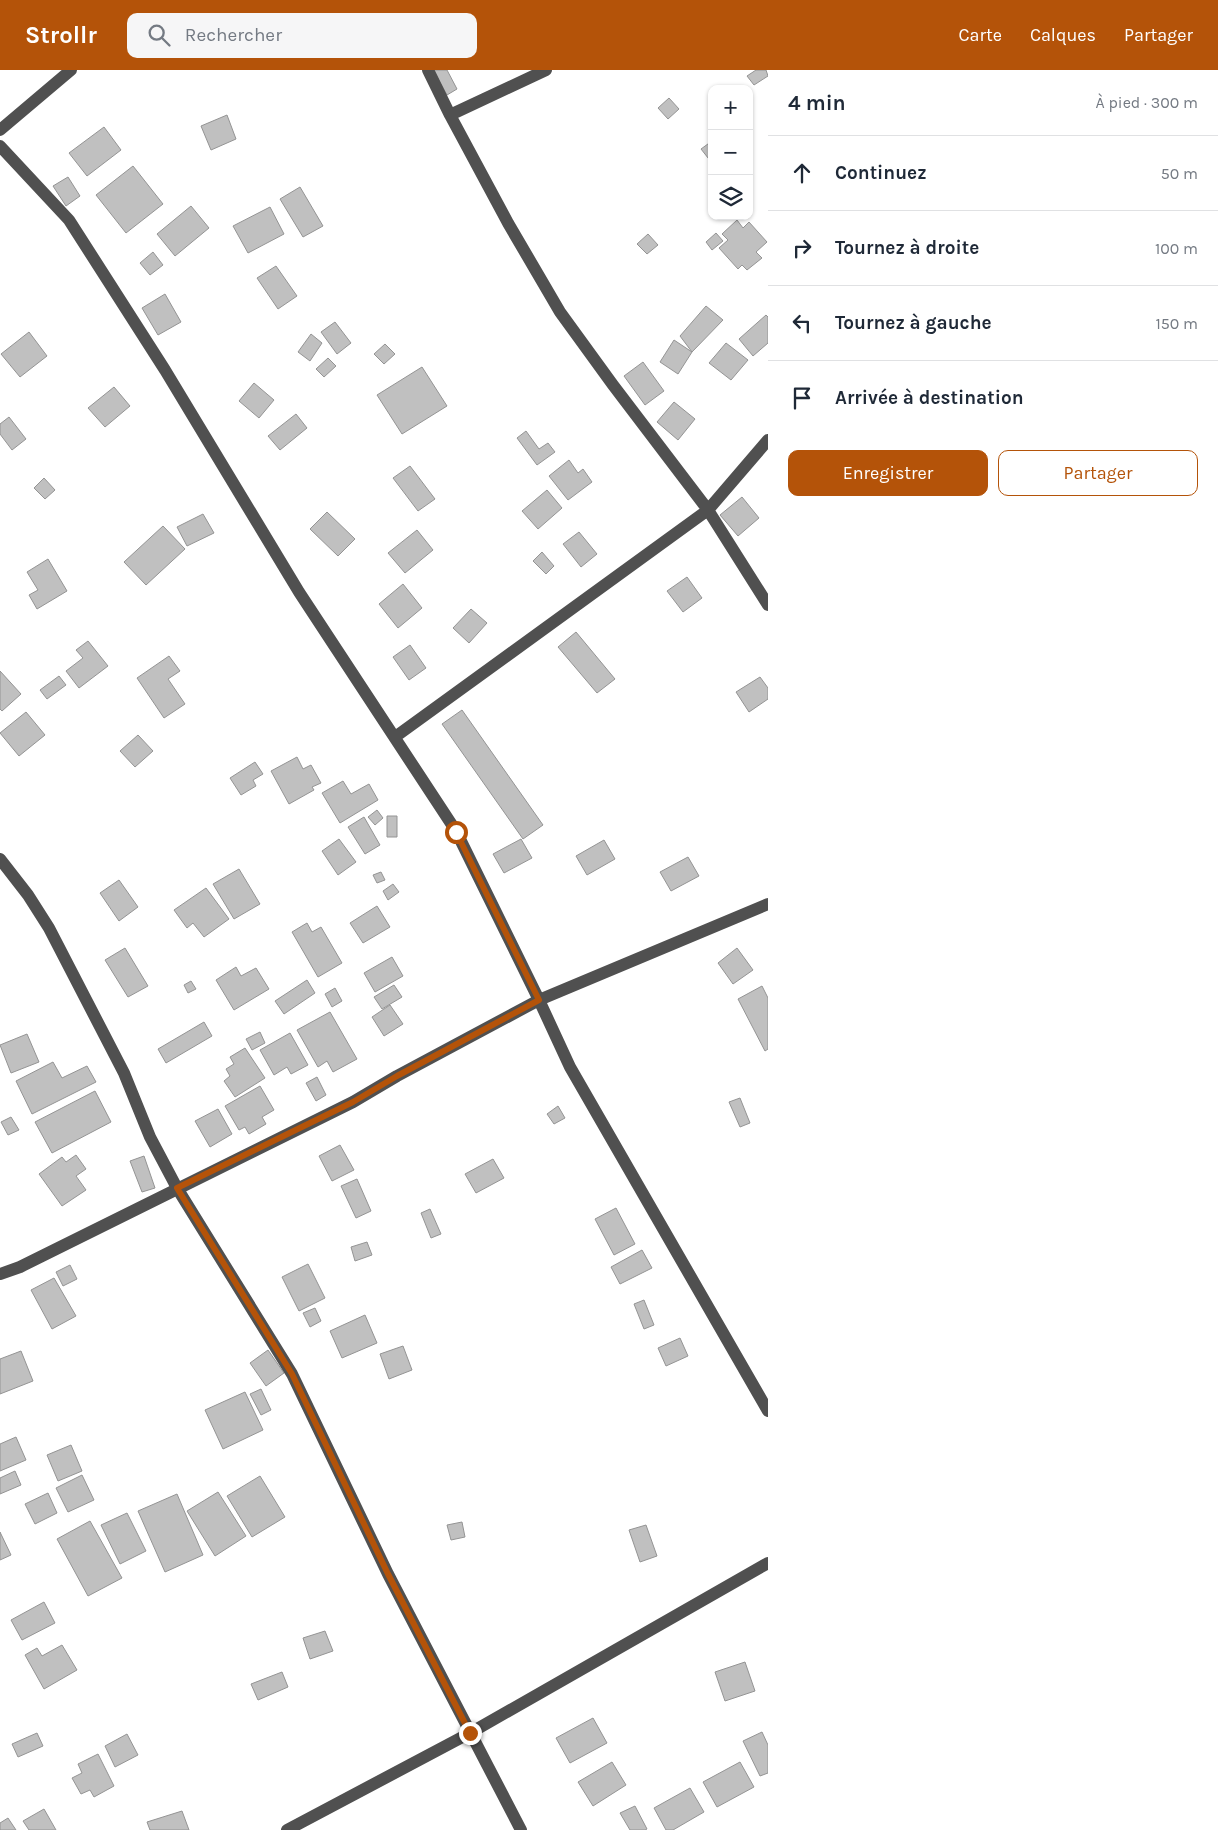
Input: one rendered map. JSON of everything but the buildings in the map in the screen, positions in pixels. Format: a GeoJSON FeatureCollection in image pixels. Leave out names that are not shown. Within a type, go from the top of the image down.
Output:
{"type":"FeatureCollection","features":[{"type":"Feature","properties":{"kind":"street"},"geometry":{"type":"LineString","coordinates":[[0,130],[71,70]]}},
{"type":"Feature","properties":{"kind":"street"},"geometry":{"type":"LineString","coordinates":[[428,70],[508,223],[560,312],[708,510],[768,605]]}},
{"type":"Feature","properties":{"kind":"street"},"geometry":{"type":"LineString","coordinates":[[450,115],[546,70]]}},
{"type":"Feature","properties":{"kind":"street"},"geometry":{"type":"LineString","coordinates":[[0,146],[69,220],[165,370],[299,592],[456,832],[539,1000],[570,1068],[768,1411]]}},
{"type":"Feature","properties":{"kind":"street"},"geometry":{"type":"LineString","coordinates":[[395,737],[708,510],[768,440]]}},
{"type":"Feature","properties":{"kind":"street"},"geometry":{"type":"LineString","coordinates":[[0,859],[28,895],[49,928],[124,1073],[150,1137],[177,1188],[292,1374],[388,1574],[521,1830]]}},
{"type":"Feature","properties":{"kind":"street"},"geometry":{"type":"LineString","coordinates":[[0,1274],[20,1267],[353,1102],[397,1076],[539,1000],[768,904]]}},
{"type":"Feature","properties":{"kind":"street"},"geometry":{"type":"LineString","coordinates":[[287,1830],[470,1733],[768,1564]]}},
{"type":"Feature","properties":{"kind":"route"},"geometry":{"type":"LineString","coordinates":[[456,832],[539,1000],[397,1076],[353,1102],[177,1188],[292,1374],[388,1574],[470,1733]]}}]}
